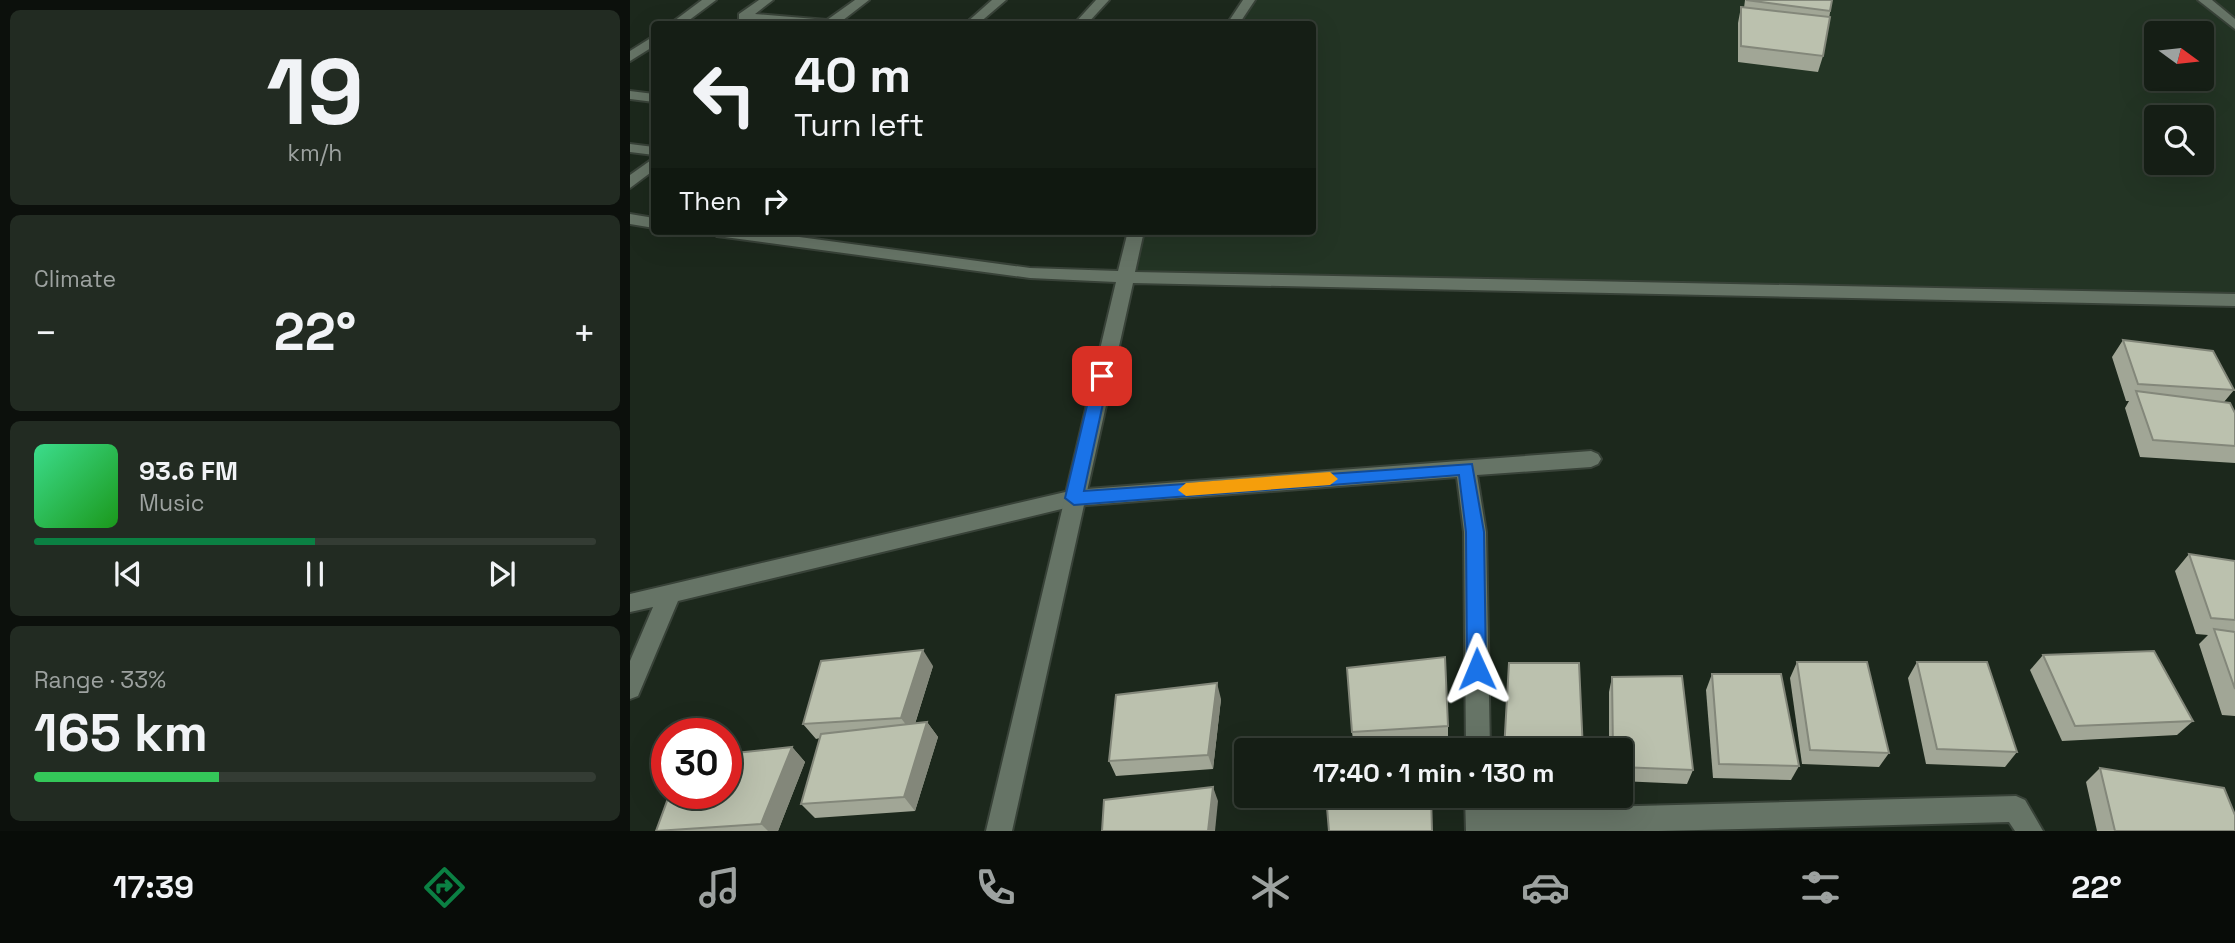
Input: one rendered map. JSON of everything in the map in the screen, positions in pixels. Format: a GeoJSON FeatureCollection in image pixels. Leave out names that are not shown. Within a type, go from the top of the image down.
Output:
{"type":"FeatureCollection","features":[{"type":"Feature","properties":{"kind":"street"},"geometry":{"type":"LineString","coordinates":[[680,21],[710,0]]}},
{"type":"Feature","properties":{"kind":"street"},"geometry":{"type":"LineString","coordinates":[[767,0],[743,17],[792,21]]}},
{"type":"Feature","properties":{"kind":"street"},"geometry":{"type":"LineString","coordinates":[[832,21],[863,0]]}},
{"type":"Feature","properties":{"kind":"street"},"geometry":{"type":"LineString","coordinates":[[975,21],[1000,0]]}},
{"type":"Feature","properties":{"kind":"street"},"geometry":{"type":"LineString","coordinates":[[1083,21],[1103,0]]}},
{"type":"Feature","properties":{"kind":"street"},"geometry":{"type":"LineString","coordinates":[[1235,21],[1249,0]]}},
{"type":"Feature","properties":{"kind":"street"},"geometry":{"type":"LineString","coordinates":[[2204,0],[2235,25]]}},
{"type":"Feature","properties":{"kind":"street"},"geometry":{"type":"LineString","coordinates":[[630,57],[651,45]]}},
{"type":"Feature","properties":{"kind":"street"},"geometry":{"type":"LineString","coordinates":[[630,95],[651,98]]}},
{"type":"Feature","properties":{"kind":"street"},"geometry":{"type":"LineString","coordinates":[[630,148],[651,151]]}},
{"type":"Feature","properties":{"kind":"street"},"geometry":{"type":"LineString","coordinates":[[630,183],[651,166]]}},
{"type":"Feature","properties":{"kind":"street"},"geometry":{"type":"LineString","coordinates":[[630,219],[651,222]]}},
{"type":"Feature","properties":{"kind":"street"},"geometry":{"type":"LineString","coordinates":[[746,235],[1030,273],[2235,300]]}},
{"type":"Feature","properties":{"kind":"street"},"geometry":{"type":"LineString","coordinates":[[999,831],[1135,235]]}},
{"type":"Feature","properties":{"kind":"street"},"geometry":{"type":"LineString","coordinates":[[630,603],[1074,498],[1591,459]]}},
{"type":"Feature","properties":{"kind":"street"},"geometry":{"type":"LineString","coordinates":[[1466,468],[1475,532],[1478,738]]}},
{"type":"Feature","properties":{"kind":"street"},"geometry":{"type":"LineString","coordinates":[[630,688],[670,594]]}},
{"type":"Feature","properties":{"kind":"street"},"geometry":{"type":"LineString","coordinates":[[1478,808],[1479,827],[2016,809],[2030,831]]}},
{"type":"Feature","properties":{"kind":"shaded area"},"geometry":{"type":"Polygon","coordinates":[[[1254,0],[2235,0],[2235,300],[1124,277],[1135,235],[1316,235],[1316,21],[1239,21],[1254,0]]]}},
{"type":"Feature","properties":{"kind":"building"},"geometry":{"type":"Polygon","coordinates":[[[1746,0],[1832,0],[1830,11],[1746,0]]]}},
{"type":"Feature","properties":{"kind":"building"},"geometry":{"type":"Polygon","coordinates":[[[1741,7],[1830,17],[1823,56],[1741,46],[1741,7]]]}},
{"type":"Feature","properties":{"kind":"building"},"geometry":{"type":"Polygon","coordinates":[[[2123,340],[2213,351],[2234,390],[2138,384],[2123,340]]]}},
{"type":"Feature","properties":{"kind":"building"},"geometry":{"type":"Polygon","coordinates":[[[2136,391],[2230,403],[2235,413],[2235,446],[2153,440],[2136,391]]]}},
{"type":"Feature","properties":{"kind":"building"},"geometry":{"type":"Polygon","coordinates":[[[2189,554],[2235,561],[2235,620],[2211,618],[2189,554]]]}},
{"type":"Feature","properties":{"kind":"building"},"geometry":{"type":"Polygon","coordinates":[[[2214,629],[2235,632],[2235,689],[2214,629]]]}},
{"type":"Feature","properties":{"kind":"building"},"geometry":{"type":"Polygon","coordinates":[[[923,650],[901,718],[803,724],[821,661],[923,650]]]}},
{"type":"Feature","properties":{"kind":"building"},"geometry":{"type":"Polygon","coordinates":[[[2154,651],[2193,721],[2075,726],[2043,655],[2154,651]]]}},
{"type":"Feature","properties":{"kind":"building"},"geometry":{"type":"Polygon","coordinates":[[[1445,657],[1448,726],[1352,732],[1347,668],[1445,657]]]}},
{"type":"Feature","properties":{"kind":"building"},"geometry":{"type":"Polygon","coordinates":[[[1797,662],[1867,662],[1889,753],[1810,750],[1797,662]]]}},
{"type":"Feature","properties":{"kind":"building"},"geometry":{"type":"Polygon","coordinates":[[[1917,662],[1987,662],[2017,752],[1937,749],[1917,662]]]}},
{"type":"Feature","properties":{"kind":"building"},"geometry":{"type":"Polygon","coordinates":[[[1509,663],[1579,663],[1582,738],[1505,738],[1509,663]]]}},
{"type":"Feature","properties":{"kind":"building"},"geometry":{"type":"Polygon","coordinates":[[[1712,674],[1781,674],[1799,766],[1719,764],[1712,674]]]}},
{"type":"Feature","properties":{"kind":"building"},"geometry":{"type":"Polygon","coordinates":[[[1682,676],[1693,770],[1633,768],[1633,738],[1613,738],[1612,677],[1682,676]]]}},
{"type":"Feature","properties":{"kind":"building"},"geometry":{"type":"Polygon","coordinates":[[[1217,683],[1208,755],[1109,761],[1116,695],[1217,683]]]}},
{"type":"Feature","properties":{"kind":"building"},"geometry":{"type":"Polygon","coordinates":[[[927,722],[904,797],[801,804],[821,734],[927,722]]]}},
{"type":"Feature","properties":{"kind":"building"},"geometry":{"type":"Polygon","coordinates":[[[792,747],[761,824],[656,831],[664,809],[742,809],[742,752],[792,747]]]}},
{"type":"Feature","properties":{"kind":"building"},"geometry":{"type":"Polygon","coordinates":[[[2100,768],[2224,788],[2235,815],[2235,831],[2115,831],[2100,768]]]}},
{"type":"Feature","properties":{"kind":"building"},"geometry":{"type":"Polygon","coordinates":[[[1213,787],[1208,831],[1102,831],[1104,800],[1213,787]]]}},
{"type":"Feature","properties":{"kind":"building"},"geometry":{"type":"Polygon","coordinates":[[[1327,808],[1431,808],[1432,831],[1329,831],[1327,808]]]}},
{"type":"Feature","properties":{"kind":"slow traffic"},"geometry":{"type":"LineString","coordinates":[[1186,490],[1330,479]]}},
{"type":"Feature","properties":{"kind":"route"},"geometry":{"type":"LineString","coordinates":[[1102,376],[1074,498],[1466,468],[1475,532],[1477,669]]}}]}
